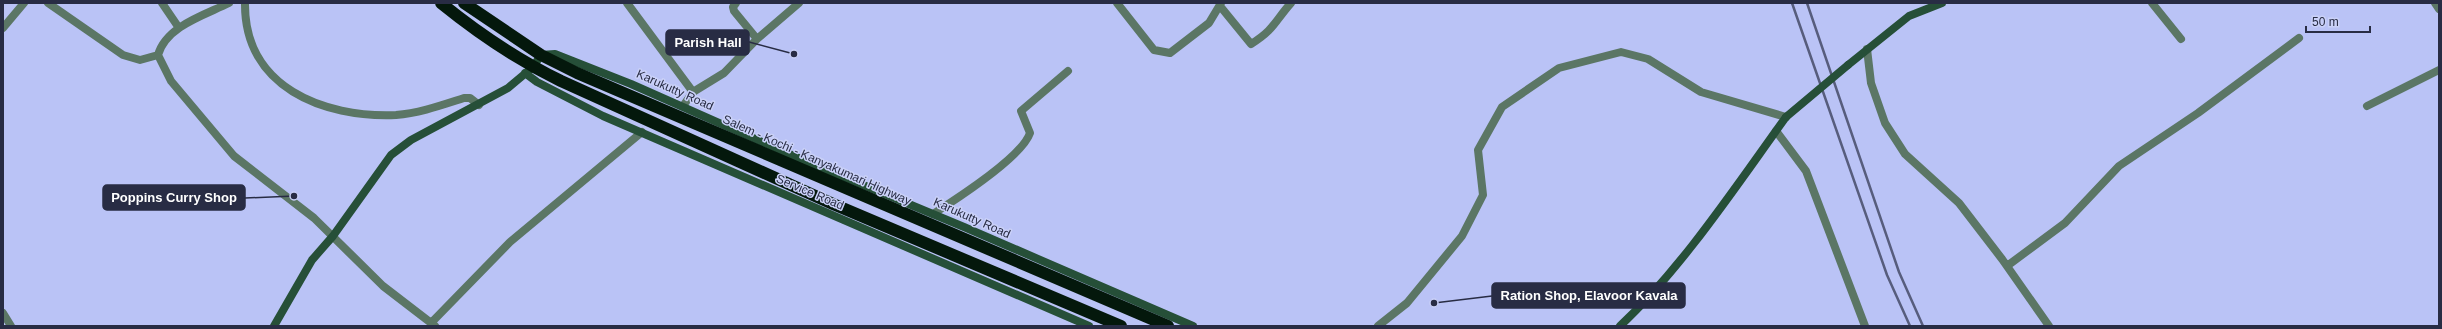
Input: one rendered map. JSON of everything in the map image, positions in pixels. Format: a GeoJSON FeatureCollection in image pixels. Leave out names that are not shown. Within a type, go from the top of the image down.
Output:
{"type":"FeatureCollection","features":[{"type":"Feature","properties":{"kind":"highway"},"geometry":{"type":"LineString","coordinates":[[441,3],[529,70],[818,197],[1121,326]]}},
{"type":"Feature","properties":{"kind":"highway","name":"Salem - Kochi - Kanyakumari Highway"},"geometry":{"type":"LineString","coordinates":[[464,3],[542,55],[577,73],[698,123],[778,160],[1168,326]]}},
{"type":"Feature","properties":{"kind":"street"},"geometry":{"type":"LineString","coordinates":[[3,28],[24,3]]}},
{"type":"Feature","properties":{"kind":"street"},"geometry":{"type":"LineString","coordinates":[[48,3],[123,55],[140,60],[158,55]]}},
{"type":"Feature","properties":{"kind":"street"},"geometry":{"type":"LineString","coordinates":[[162,3],[179,28]]}},
{"type":"Feature","properties":{"kind":"street"},"geometry":{"type":"LineString","coordinates":[[229,3],[179,28],[162,45],[158,55],[171,81],[224,146],[243,164],[294,202],[333,236],[383,286],[433,325],[510,242],[642,132]]}},
{"type":"Feature","properties":{"kind":"street"},"geometry":{"type":"LineString","coordinates":[[245,3],[246,30],[251,46],[260,61],[272,76],[286,88],[312,102],[341,111],[385,115],[424,110],[464,98],[470,98],[479,105]]}},
{"type":"Feature","properties":{"kind":"street"},"geometry":{"type":"LineString","coordinates":[[627,3],[693,92]]}},
{"type":"Feature","properties":{"kind":"street"},"geometry":{"type":"LineString","coordinates":[[736,3],[733,6],[734,11],[757,39]]}},
{"type":"Feature","properties":{"kind":"street"},"geometry":{"type":"LineString","coordinates":[[683,106],[693,92],[724,73],[757,39],[799,3]]}},
{"type":"Feature","properties":{"kind":"street"},"geometry":{"type":"LineString","coordinates":[[1117,3],[1154,50],[1170,53],[1209,23],[1221,5],[1251,44],[1264,36],[1276,24],[1290,3]]}},
{"type":"Feature","properties":{"kind":"street"},"geometry":{"type":"LineString","coordinates":[[1620,326],[1647,300],[1734,189],[1786,117],[1848,64],[1909,16],[1942,3]]}},
{"type":"Feature","properties":{"kind":"street"},"geometry":{"type":"LineString","coordinates":[[2152,3],[2181,39]]}},
{"type":"Feature","properties":{"kind":"street"},"geometry":{"type":"LineString","coordinates":[[2435,3],[2439,9]]}},
{"type":"Feature","properties":{"kind":"street"},"geometry":{"type":"LineString","coordinates":[[2007,266],[2065,223],[2119,166],[2198,113],[2299,38]]}},
{"type":"Feature","properties":{"kind":"street"},"geometry":{"type":"LineString","coordinates":[[1867,49],[1871,83],[1885,124],[1904,154],[1959,203],[2007,266],[2049,326]]}},
{"type":"Feature","properties":{"kind":"street"},"geometry":{"type":"LineString","coordinates":[[1378,326],[1407,303],[1462,236],[1483,195],[1478,150],[1502,107],[1559,68],[1620,52],[1648,59],[1701,92],[1786,117]]}},
{"type":"Feature","properties":{"kind":"street","name":"Karukutty Road"},"geometry":{"type":"LineString","coordinates":[[542,55],[555,54],[683,106],[803,160],[1194,326]]}},
{"type":"Feature","properties":{"kind":"street"},"geometry":{"type":"LineString","coordinates":[[274,326],[312,260],[333,236],[392,155],[411,140],[461,112],[479,105],[508,88],[529,70],[542,55]]}},
{"type":"Feature","properties":{"kind":"street","name":"Service Road"},"geometry":{"type":"LineString","coordinates":[[529,70],[537,82],[569,100],[1089,326]]}},
{"type":"Feature","properties":{"kind":"street"},"geometry":{"type":"LineString","coordinates":[[2367,106],[2439,70]]}},
{"type":"Feature","properties":{"kind":"street"},"geometry":{"type":"LineString","coordinates":[[933,214],[972,190],[1016,151],[1030,133],[1021,111],[1068,71]]}},
{"type":"Feature","properties":{"kind":"street"},"geometry":{"type":"LineString","coordinates":[[1776,131],[1806,171],[1865,326]]}},
{"type":"Feature","properties":{"kind":"street"},"geometry":{"type":"LineString","coordinates":[[3,313],[10,326]]}},
{"type":"Feature","properties":{"kind":"railway"},"geometry":{"type":"LineString","coordinates":[[1792,3],[1887,275],[1910,326]]}},
{"type":"Feature","properties":{"kind":"railway"},"geometry":{"type":"LineString","coordinates":[[1807,3],[1899,272],[1923,326]]}},
{"type":"Feature","properties":{"kind":"place","name":"Parish Hall"},"geometry":{"type":"Point","coordinates":[794,54]}},
{"type":"Feature","properties":{"kind":"place","name":"Poppins Curry Shop"},"geometry":{"type":"Point","coordinates":[294,196]}},
{"type":"Feature","properties":{"kind":"place","name":"Ration Shop, Elavoor Kavala"},"geometry":{"type":"Point","coordinates":[1434,303]}}]}
